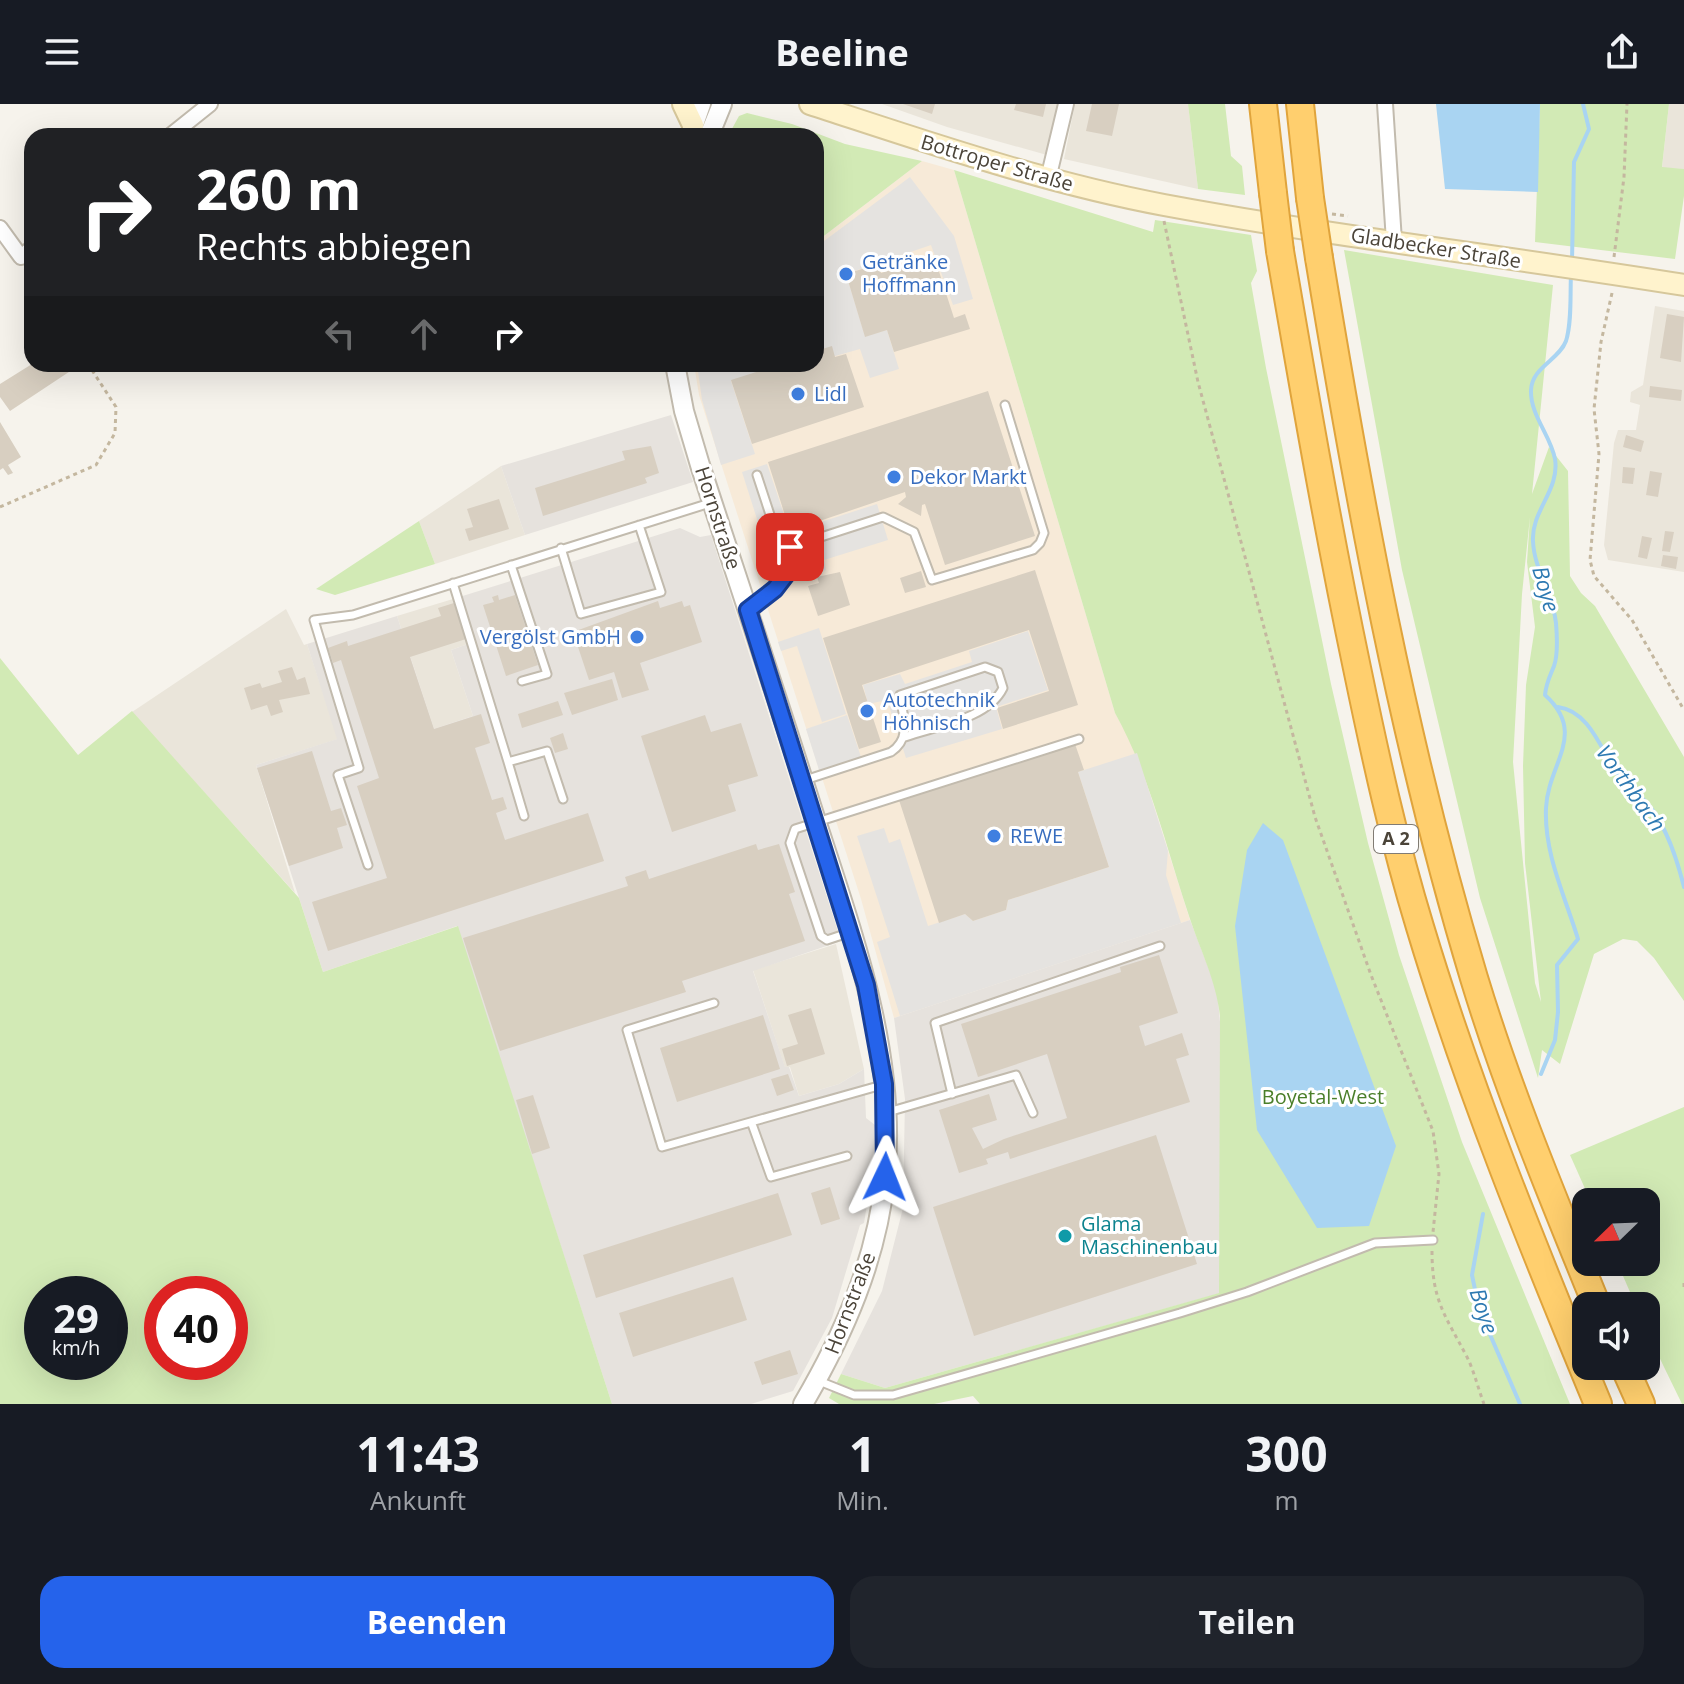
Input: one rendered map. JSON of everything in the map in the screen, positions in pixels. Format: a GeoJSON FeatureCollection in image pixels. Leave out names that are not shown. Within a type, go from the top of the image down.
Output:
{"type":"FeatureCollection","features":[{"type":"Feature","properties":{"kind":"highway","name":"A 2"},"geometry":{"type":"LineString","coordinates":[[1263,104],[1280,251],[1321,498],[1381,781],[1419,925],[1469,1080],[1518,1212],[1598,1404]]}},
{"type":"Feature","properties":{"kind":"highway","name":"A 2"},"geometry":{"type":"LineString","coordinates":[[1300,104],[1319,258],[1376,584],[1435,837],[1499,1053],[1592,1292]]}},
{"type":"Feature","properties":{"kind":"highway"},"geometry":{"type":"LineString","coordinates":[[1630,1380],[1641,1404]]}},
{"type":"Feature","properties":{"kind":"main road"},"geometry":{"type":"LineString","coordinates":[[683,104],[695,128]]}},
{"type":"Feature","properties":{"kind":"main road","name":"Bottroper Straße"},"geometry":{"type":"LineString","coordinates":[[810,104],[956,154],[1048,179],[1189,208]]}},
{"type":"Feature","properties":{"kind":"main road","name":"Gladbecker Straße"},"geometry":{"type":"LineString","coordinates":[[1189,208],[1684,285]]}},
{"type":"Feature","properties":{"kind":"street"},"geometry":{"type":"LineString","coordinates":[[180,128],[210,104]]}},
{"type":"Feature","properties":{"kind":"street"},"geometry":{"type":"LineString","coordinates":[[698,128],[701,104]]}},
{"type":"Feature","properties":{"kind":"street"},"geometry":{"type":"LineString","coordinates":[[701,128],[722,104]]}},
{"type":"Feature","properties":{"kind":"street"},"geometry":{"type":"LineString","coordinates":[[1048,179],[1066,104]]}},
{"type":"Feature","properties":{"kind":"street"},"geometry":{"type":"LineString","coordinates":[[1385,104],[1394,241]]}},
{"type":"Feature","properties":{"kind":"street"},"geometry":{"type":"LineString","coordinates":[[0,228],[21,257],[24,255]]}},
{"type":"Feature","properties":{"kind":"street","name":"Hornstraße"},"geometry":{"type":"LineString","coordinates":[[677,372],[684,411],[712,502],[851,932],[870,1004],[884,1084],[885,1177],[869,1258],[856,1298],[803,1404]]}},
{"type":"Feature","properties":{"kind":"lane"},"geometry":{"type":"LineString","coordinates":[[790,547],[883,517],[914,532],[932,580],[1033,550],[1044,533],[1005,405]]}},
{"type":"Feature","properties":{"kind":"lane"},"geometry":{"type":"LineString","coordinates":[[748,610],[775,589],[791,568],[790,547],[777,536],[757,475]]}},
{"type":"Feature","properties":{"kind":"lane"},"geometry":{"type":"LineString","coordinates":[[368,865],[338,775],[359,768],[314,620],[353,615],[712,502]]}},
{"type":"Feature","properties":{"kind":"lane"},"geometry":{"type":"LineString","coordinates":[[561,548],[581,614],[661,592],[639,525]]}},
{"type":"Feature","properties":{"kind":"lane"},"geometry":{"type":"LineString","coordinates":[[511,565],[547,674],[522,681]]}},
{"type":"Feature","properties":{"kind":"lane"},"geometry":{"type":"LineString","coordinates":[[453,583],[524,816]]}},
{"type":"Feature","properties":{"kind":"lane"},"geometry":{"type":"LineString","coordinates":[[803,781],[891,752],[900,746],[905,737],[900,695],[985,667],[998,672],[1003,688],[998,698],[983,710],[905,737]]}},
{"type":"Feature","properties":{"kind":"lane"},"geometry":{"type":"LineString","coordinates":[[851,932],[827,940],[821,936],[790,843],[795,829],[1079,739]]}},
{"type":"Feature","properties":{"kind":"lane"},"geometry":{"type":"LineString","coordinates":[[508,762],[547,751],[563,799]]}},
{"type":"Feature","properties":{"kind":"lane"},"geometry":{"type":"LineString","coordinates":[[952,1094],[935,1023],[1160,946]]}},
{"type":"Feature","properties":{"kind":"lane"},"geometry":{"type":"LineString","coordinates":[[714,1003],[627,1030],[662,1147],[752,1124],[884,1084]]}},
{"type":"Feature","properties":{"kind":"lane"},"geometry":{"type":"LineString","coordinates":[[886,1113],[1016,1075],[1033,1113]]}},
{"type":"Feature","properties":{"kind":"lane"},"geometry":{"type":"LineString","coordinates":[[752,1124],[771,1177],[847,1156]]}},
{"type":"Feature","properties":{"kind":"lane"},"geometry":{"type":"LineString","coordinates":[[817,1380],[854,1395],[893,1395],[1247,1292],[1375,1243],[1433,1240]]}},
{"type":"Feature","properties":{"kind":"path"},"geometry":{"type":"LineString","coordinates":[[1627,104],[1624,177],[1614,246],[1614,275],[1601,342],[1594,409],[1599,454],[1590,560],[1594,576],[1632,620],[1684,710]]}},
{"type":"Feature","properties":{"kind":"path"},"geometry":{"type":"LineString","coordinates":[[1164,205],[1164,229],[1198,382],[1315,817],[1371,975],[1433,1131],[1439,1174],[1432,1276],[1438,1306],[1469,1360],[1484,1404]]}},
{"type":"Feature","properties":{"kind":"path"},"geometry":{"type":"LineString","coordinates":[[0,507],[96,465],[115,433],[116,407],[93,372]]}},
{"type":"Feature","properties":{"kind":"path"},"geometry":{"type":"LineString","coordinates":[[1684,1283],[1684,1290]]}},
{"type":"Feature","properties":{"kind":"shaded area"},"geometry":{"type":"Polygon","coordinates":[[[882,104],[1060,104],[1047,155],[947,127],[882,104]]]}},
{"type":"Feature","properties":{"kind":"shaded area"},"geometry":{"type":"Polygon","coordinates":[[[1075,104],[1188,104],[1198,189],[1064,159],[1075,104]]]}},
{"type":"Feature","properties":{"kind":"shaded area"},"geometry":{"type":"Polygon","coordinates":[[[1669,104],[1684,104],[1684,169],[1662,168],[1669,104]]]}},
{"type":"Feature","properties":{"kind":"shaded area"},"geometry":{"type":"Polygon","coordinates":[[[922,161],[954,170],[1115,713],[1137,753],[1190,920],[894,1018],[861,899],[699,395],[695,372],[824,372],[824,236],[922,161]]]}},
{"type":"Feature","properties":{"kind":"shaded area"},"geometry":{"type":"Polygon","coordinates":[[[910,177],[954,236],[973,299],[953,305],[931,245],[846,274],[865,336],[887,330],[899,369],[870,378],[860,349],[835,356],[824,353],[824,241],[910,177]]]}},
{"type":"Feature","properties":{"kind":"shaded area"},"geometry":{"type":"Polygon","coordinates":[[[1655,306],[1684,311],[1684,572],[1608,560],[1604,545],[1614,443],[1618,430],[1636,430],[1640,405],[1630,402],[1631,392],[1643,385],[1655,306]]]}},
{"type":"Feature","properties":{"kind":"shaded area"},"geometry":{"type":"Polygon","coordinates":[[[698,372],[757,372],[731,381],[755,454],[721,465],[702,400],[698,372]]]}},
{"type":"Feature","properties":{"kind":"shaded area"},"geometry":{"type":"Polygon","coordinates":[[[671,415],[693,482],[525,535],[501,466],[671,415]]]}},
{"type":"Feature","properties":{"kind":"shaded area"},"geometry":{"type":"Polygon","coordinates":[[[767,464],[790,532],[877,504],[888,540],[824,560],[826,570],[807,577],[802,566],[797,574],[783,571],[785,565],[780,551],[764,541],[742,472],[767,464]]]}},
{"type":"Feature","properties":{"kind":"shaded area"},"geometry":{"type":"Polygon","coordinates":[[[501,466],[525,535],[435,564],[419,521],[501,466]]]}},
{"type":"Feature","properties":{"kind":"shaded area"},"geometry":{"type":"Polygon","coordinates":[[[680,528],[700,537],[711,535],[841,941],[753,971],[785,1067],[789,1067],[799,1096],[839,1084],[864,1069],[866,1118],[875,1125],[874,1162],[864,1223],[860,1225],[832,1318],[793,1391],[751,1404],[612,1404],[457,926],[323,972],[256,765],[337,739],[307,644],[397,616],[434,729],[473,716],[451,650],[468,644],[453,599],[680,528]]]}},
{"type":"Feature","properties":{"kind":"shaded area"},"geometry":{"type":"Polygon","coordinates":[[[453,599],[468,644],[451,650],[473,716],[434,729],[397,616],[453,599]]]}},
{"type":"Feature","properties":{"kind":"shaded area"},"geometry":{"type":"Polygon","coordinates":[[[286,609],[304,645],[307,644],[338,739],[256,765],[295,893],[132,712],[286,609]]]}},
{"type":"Feature","properties":{"kind":"shaded area"},"geometry":{"type":"Polygon","coordinates":[[[819,628],[846,714],[822,722],[797,646],[781,651],[778,642],[819,628]]]}},
{"type":"Feature","properties":{"kind":"shaded area"},"geometry":{"type":"Polygon","coordinates":[[[1028,631],[1048,690],[996,707],[1002,729],[906,758],[887,700],[868,704],[863,685],[900,674],[905,684],[972,662],[969,651],[1028,631]]]}},
{"type":"Feature","properties":{"kind":"shaded area"},"geometry":{"type":"Polygon","coordinates":[[[847,715],[861,757],[819,770],[806,729],[847,715]]]}},
{"type":"Feature","properties":{"kind":"shaded area"},"geometry":{"type":"Polygon","coordinates":[[[1137,753],[1168,851],[1166,875],[1181,923],[900,1016],[877,942],[890,937],[857,836],[884,828],[889,843],[900,839],[928,926],[965,914],[973,921],[1006,910],[1008,900],[1109,867],[1078,772],[1137,753]]]}},
{"type":"Feature","properties":{"kind":"shaded area"},"geometry":{"type":"Polygon","coordinates":[[[1190,920],[1217,990],[1245,1286],[885,1388],[841,1374],[882,1291],[903,1208],[905,1099],[894,1018],[1190,920]]]}},
{"type":"Feature","properties":{"kind":"shaded area"},"geometry":{"type":"Polygon","coordinates":[[[836,944],[864,1069],[839,1084],[799,1096],[790,1067],[785,1068],[753,970],[836,944]]]}},
{"type":"Feature","properties":{"kind":"green space"},"geometry":{"type":"Polygon","coordinates":[[[1188,104],[1225,104],[1231,156],[1242,166],[1245,195],[1198,189],[1188,104]]]}},
{"type":"Feature","properties":{"kind":"green space"},"geometry":{"type":"Polygon","coordinates":[[[1540,104],[1669,104],[1662,167],[1684,169],[1684,196],[1675,259],[1535,242],[1540,104]]]}},
{"type":"Feature","properties":{"kind":"green space"},"geometry":{"type":"Polygon","coordinates":[[[747,113],[803,128],[732,128],[739,116],[747,113]]]}},
{"type":"Feature","properties":{"kind":"green space"},"geometry":{"type":"Polygon","coordinates":[[[824,136],[845,144],[922,161],[824,236],[824,136]]]}},
{"type":"Feature","properties":{"kind":"green space","name":"Boyetal-West"},"geometry":{"type":"Polygon","coordinates":[[[954,170],[1153,232],[1155,220],[1251,235],[1257,271],[1251,283],[1266,368],[1331,684],[1368,843],[1399,955],[1462,1142],[1570,1404],[980,1404],[973,1396],[934,1404],[839,1404],[829,1398],[841,1374],[885,1388],[1219,1293],[1220,1016],[1215,990],[1148,787],[1115,713],[954,170]]]}},
{"type":"Feature","properties":{"kind":"green space"},"geometry":{"type":"Polygon","coordinates":[[[1344,250],[1553,285],[1532,494],[1549,447],[1568,471],[1570,576],[1581,593],[1595,606],[1684,757],[1684,1001],[1654,958],[1637,941],[1623,939],[1594,954],[1560,1064],[1542,1050],[1538,1078],[1480,898],[1402,570],[1344,250]],[[1530,517],[1522,594],[1513,762],[1535,983],[1541,1002],[1525,863],[1523,766],[1526,685],[1535,627],[1527,562],[1530,517]]]}},
{"type":"Feature","properties":{"kind":"green space"},"geometry":{"type":"Polygon","coordinates":[[[419,521],[435,564],[335,595],[316,589],[419,521]]]}},
{"type":"Feature","properties":{"kind":"green space"},"geometry":{"type":"Polygon","coordinates":[[[0,658],[78,755],[132,711],[299,898],[323,972],[458,926],[612,1404],[0,1404],[0,658]]]}},
{"type":"Feature","properties":{"kind":"green space"},"geometry":{"type":"Polygon","coordinates":[[[1684,1107],[1684,1404],[1660,1359],[1660,1292],[1630,1292],[1623,1276],[1660,1276],[1660,1188],[1585,1188],[1570,1155],[1684,1107]]]}},
{"type":"Feature","properties":{"kind":"water"},"geometry":{"type":"Polygon","coordinates":[[[1436,104],[1540,104],[1538,192],[1445,189],[1436,104]]]}},
{"type":"Feature","properties":{"kind":"water"},"geometry":{"type":"Polygon","coordinates":[[[1263,823],[1283,840],[1396,1146],[1369,1226],[1317,1228],[1257,1130],[1235,926],[1247,850],[1263,823]]]}},
{"type":"Feature","properties":{"kind":"building"},"geometry":{"type":"Polygon","coordinates":[[[903,104],[935,104],[932,114],[903,104]]]}},
{"type":"Feature","properties":{"kind":"building"},"geometry":{"type":"Polygon","coordinates":[[[1016,104],[1046,104],[1043,117],[1014,110],[1016,104]]]}},
{"type":"Feature","properties":{"kind":"building"},"geometry":{"type":"Polygon","coordinates":[[[1092,104],[1119,104],[1112,136],[1086,131],[1092,104]]]}},
{"type":"Feature","properties":{"kind":"building"},"geometry":{"type":"Polygon","coordinates":[[[934,256],[954,318],[965,314],[970,329],[894,352],[887,330],[865,337],[846,274],[878,264],[881,273],[934,256]]]}},
{"type":"Feature","properties":{"kind":"building"},"geometry":{"type":"Polygon","coordinates":[[[1667,314],[1684,317],[1681,362],[1660,358],[1667,314]]]}},
{"type":"Feature","properties":{"kind":"building","name":"Lidl"},"geometry":{"type":"Polygon","coordinates":[[[832,346],[835,357],[846,354],[864,407],[752,444],[731,380],[756,372],[824,372],[824,348],[832,346]]]}},
{"type":"Feature","properties":{"kind":"building"},"geometry":{"type":"Polygon","coordinates":[[[24,369],[24,372],[69,372],[10,411],[0,397],[0,384],[24,369]]]}},
{"type":"Feature","properties":{"kind":"building"},"geometry":{"type":"Polygon","coordinates":[[[1650,386],[1682,390],[1681,401],[1649,397],[1650,386]]]}},
{"type":"Feature","properties":{"kind":"building","name":"Dekor Markt"},"geometry":{"type":"Polygon","coordinates":[[[988,391],[1035,536],[945,565],[925,504],[922,505],[921,516],[898,504],[906,497],[905,492],[790,531],[768,462],[988,391]]]}},
{"type":"Feature","properties":{"kind":"building"},"geometry":{"type":"Polygon","coordinates":[[[0,422],[21,457],[8,465],[13,473],[8,475],[3,468],[0,470],[0,422]]]}},
{"type":"Feature","properties":{"kind":"building"},"geometry":{"type":"Polygon","coordinates":[[[1626,435],[1644,441],[1641,452],[1623,447],[1626,435]]]}},
{"type":"Feature","properties":{"kind":"building"},"geometry":{"type":"Polygon","coordinates":[[[651,446],[659,473],[645,478],[647,483],[543,516],[535,488],[625,460],[622,451],[651,446]]]}},
{"type":"Feature","properties":{"kind":"building"},"geometry":{"type":"Polygon","coordinates":[[[1623,467],[1635,468],[1633,484],[1622,483],[1623,467]]]}},
{"type":"Feature","properties":{"kind":"building"},"geometry":{"type":"Polygon","coordinates":[[[1650,471],[1662,473],[1658,497],[1646,495],[1650,471]]]}},
{"type":"Feature","properties":{"kind":"building"},"geometry":{"type":"Polygon","coordinates":[[[499,499],[509,529],[469,541],[465,529],[473,527],[467,509],[499,499]]]}},
{"type":"Feature","properties":{"kind":"building"},"geometry":{"type":"Polygon","coordinates":[[[1665,531],[1674,532],[1670,552],[1662,551],[1665,531]]]}},
{"type":"Feature","properties":{"kind":"building"},"geometry":{"type":"Polygon","coordinates":[[[1642,536],[1652,538],[1647,559],[1638,557],[1642,536]]]}},
{"type":"Feature","properties":{"kind":"building"},"geometry":{"type":"Polygon","coordinates":[[[1663,555],[1678,557],[1676,569],[1661,566],[1663,555]]]}},
{"type":"Feature","properties":{"kind":"building"},"geometry":{"type":"Polygon","coordinates":[[[1035,570],[1078,705],[1003,729],[997,708],[1049,691],[1029,630],[862,685],[881,742],[859,749],[823,638],[1035,570]]]}},
{"type":"Feature","properties":{"kind":"building"},"geometry":{"type":"Polygon","coordinates":[[[921,571],[926,587],[905,593],[900,578],[921,571]]]}},
{"type":"Feature","properties":{"kind":"building"},"geometry":{"type":"Polygon","coordinates":[[[840,572],[850,605],[818,616],[808,586],[819,583],[817,577],[840,572]]]}},
{"type":"Feature","properties":{"kind":"building"},"geometry":{"type":"Polygon","coordinates":[[[498,595],[499,600],[515,595],[538,665],[506,676],[483,605],[494,602],[492,597],[498,595]]]}},
{"type":"Feature","properties":{"kind":"building","name":"Vergölst GmbH"},"geometry":{"type":"Polygon","coordinates":[[[658,601],[660,608],[682,601],[684,607],[690,605],[702,642],[640,663],[649,690],[622,698],[614,672],[589,680],[573,632],[658,601]]]}},
{"type":"Feature","properties":{"kind":"building"},"geometry":{"type":"Polygon","coordinates":[[[454,603],[466,639],[410,657],[434,729],[481,714],[490,743],[475,748],[492,800],[503,797],[507,809],[496,813],[505,840],[588,813],[604,861],[328,951],[312,902],[387,878],[357,786],[379,778],[341,660],[333,663],[328,648],[347,641],[348,646],[441,616],[438,608],[454,603]]]}},
{"type":"Feature","properties":{"kind":"building"},"geometry":{"type":"Polygon","coordinates":[[[292,667],[297,680],[305,677],[310,694],[279,700],[283,712],[271,716],[267,705],[251,710],[244,688],[260,683],[262,688],[282,682],[278,671],[292,667]]]}},
{"type":"Feature","properties":{"kind":"building"},"geometry":{"type":"Polygon","coordinates":[[[612,679],[618,700],[572,715],[564,693],[612,679]]]}},
{"type":"Feature","properties":{"kind":"building"},"geometry":{"type":"Polygon","coordinates":[[[558,701],[563,715],[522,728],[518,714],[558,701]]]}},
{"type":"Feature","properties":{"kind":"building"},"geometry":{"type":"Polygon","coordinates":[[[705,715],[711,732],[741,723],[758,776],[728,785],[736,811],[672,832],[641,736],[705,715]]]}},
{"type":"Feature","properties":{"kind":"building"},"geometry":{"type":"Polygon","coordinates":[[[563,733],[568,749],[555,753],[550,738],[563,733]]]}},
{"type":"Feature","properties":{"kind":"building"},"geometry":{"type":"Polygon","coordinates":[[[1075,744],[1084,770],[1078,772],[1109,867],[1008,900],[1006,910],[973,921],[965,914],[939,923],[899,800],[1075,744]]]}},
{"type":"Feature","properties":{"kind":"building"},"geometry":{"type":"Polygon","coordinates":[[[312,751],[331,811],[341,808],[347,825],[337,828],[343,848],[289,866],[257,768],[312,751]]]}},
{"type":"Feature","properties":{"kind":"building"},"geometry":{"type":"Polygon","coordinates":[[[756,844],[758,850],[779,844],[795,892],[789,894],[805,941],[682,981],[686,992],[500,1051],[463,938],[628,886],[625,877],[646,870],[649,879],[756,844]]]}},
{"type":"Feature","properties":{"kind":"building"},"geometry":{"type":"Polygon","coordinates":[[[1159,955],[1178,1013],[1139,1026],[1145,1046],[1182,1033],[1189,1055],[1176,1059],[1190,1102],[1010,1159],[1008,1152],[986,1159],[988,1164],[959,1173],[939,1110],[989,1094],[997,1120],[972,1128],[983,1149],[1067,1118],[1047,1054],[978,1077],[961,1024],[1121,972],[1120,967],[1159,955]]]}},
{"type":"Feature","properties":{"kind":"building"},"geometry":{"type":"Polygon","coordinates":[[[811,1008],[825,1054],[787,1066],[782,1049],[798,1044],[788,1015],[811,1008]]]}},
{"type":"Feature","properties":{"kind":"building"},"geometry":{"type":"Polygon","coordinates":[[[763,1015],[780,1069],[677,1102],[660,1048],[763,1015]]]}},
{"type":"Feature","properties":{"kind":"building"},"geometry":{"type":"Polygon","coordinates":[[[788,1074],[794,1090],[777,1096],[771,1079],[788,1074]]]}},
{"type":"Feature","properties":{"kind":"building"},"geometry":{"type":"Polygon","coordinates":[[[533,1095],[550,1148],[532,1154],[516,1100],[533,1095]]]}},
{"type":"Feature","properties":{"kind":"building","name":"Glama Maschinenbau"},"geometry":{"type":"Polygon","coordinates":[[[1156,1135],[1197,1264],[974,1336],[933,1207],[1156,1135]]]}},
{"type":"Feature","properties":{"kind":"building"},"geometry":{"type":"Polygon","coordinates":[[[830,1187],[840,1219],[821,1225],[811,1193],[830,1187]]]}},
{"type":"Feature","properties":{"kind":"building"},"geometry":{"type":"Polygon","coordinates":[[[778,1193],[792,1235],[596,1298],[583,1255],[778,1193]]]}},
{"type":"Feature","properties":{"kind":"building"},"geometry":{"type":"Polygon","coordinates":[[[733,1277],[747,1320],[633,1357],[619,1313],[733,1277]]]}},
{"type":"Feature","properties":{"kind":"building"},"geometry":{"type":"Polygon","coordinates":[[[790,1350],[798,1374],[762,1385],[754,1362],[790,1350]]]}},
{"type":"Feature","properties":{"kind":"waterway","name":"Boye"},"geometry":{"type":"LineString","coordinates":[[1572,261],[1574,162],[1589,129],[1583,104]]}},
{"type":"Feature","properties":{"kind":"waterway","name":"Boye"},"geometry":{"type":"LineString","coordinates":[[1541,1074],[1555,1040],[1557,965],[1578,939],[1556,875],[1546,825],[1548,792],[1565,736],[1564,723],[1545,695],[1556,656],[1556,623],[1533,541],[1536,520],[1553,481],[1555,459],[1537,417],[1531,390],[1536,375],[1566,341],[1571,274]]}},
{"type":"Feature","properties":{"kind":"waterway","name":"Vorthbach"},"geometry":{"type":"LineString","coordinates":[[1558,707],[1569,710],[1587,724],[1621,779],[1652,810],[1670,842],[1684,887]]}},
{"type":"Feature","properties":{"kind":"waterway","name":"Boye"},"geometry":{"type":"LineString","coordinates":[[1483,1214],[1472,1275],[1479,1309],[1520,1404]]}},
{"type":"Feature","properties":{"kind":"place","name":"Getränke Hoffmann"},"geometry":{"type":"Point","coordinates":[846,274]}},
{"type":"Feature","properties":{"kind":"place","name":"Lidl"},"geometry":{"type":"Point","coordinates":[798,394]}},
{"type":"Feature","properties":{"kind":"place","name":"Dekor Markt"},"geometry":{"type":"Point","coordinates":[894,477]}},
{"type":"Feature","properties":{"kind":"place","name":"Vergölst GmbH"},"geometry":{"type":"Point","coordinates":[637,637]}},
{"type":"Feature","properties":{"kind":"place","name":"Autotechnik Höhnisch"},"geometry":{"type":"Point","coordinates":[867,711]}},
{"type":"Feature","properties":{"kind":"place","name":"REWE"},"geometry":{"type":"Point","coordinates":[994,836]}},
{"type":"Feature","properties":{"kind":"place","name":"Glama Maschinenbau"},"geometry":{"type":"Point","coordinates":[1065,1236]}},
{"type":"Feature","properties":{"kind":"route"},"geometry":{"type":"LineString","coordinates":[[790,547],[791,568],[775,589],[748,610],[866,985],[884,1084],[885,1177]]}}]}
